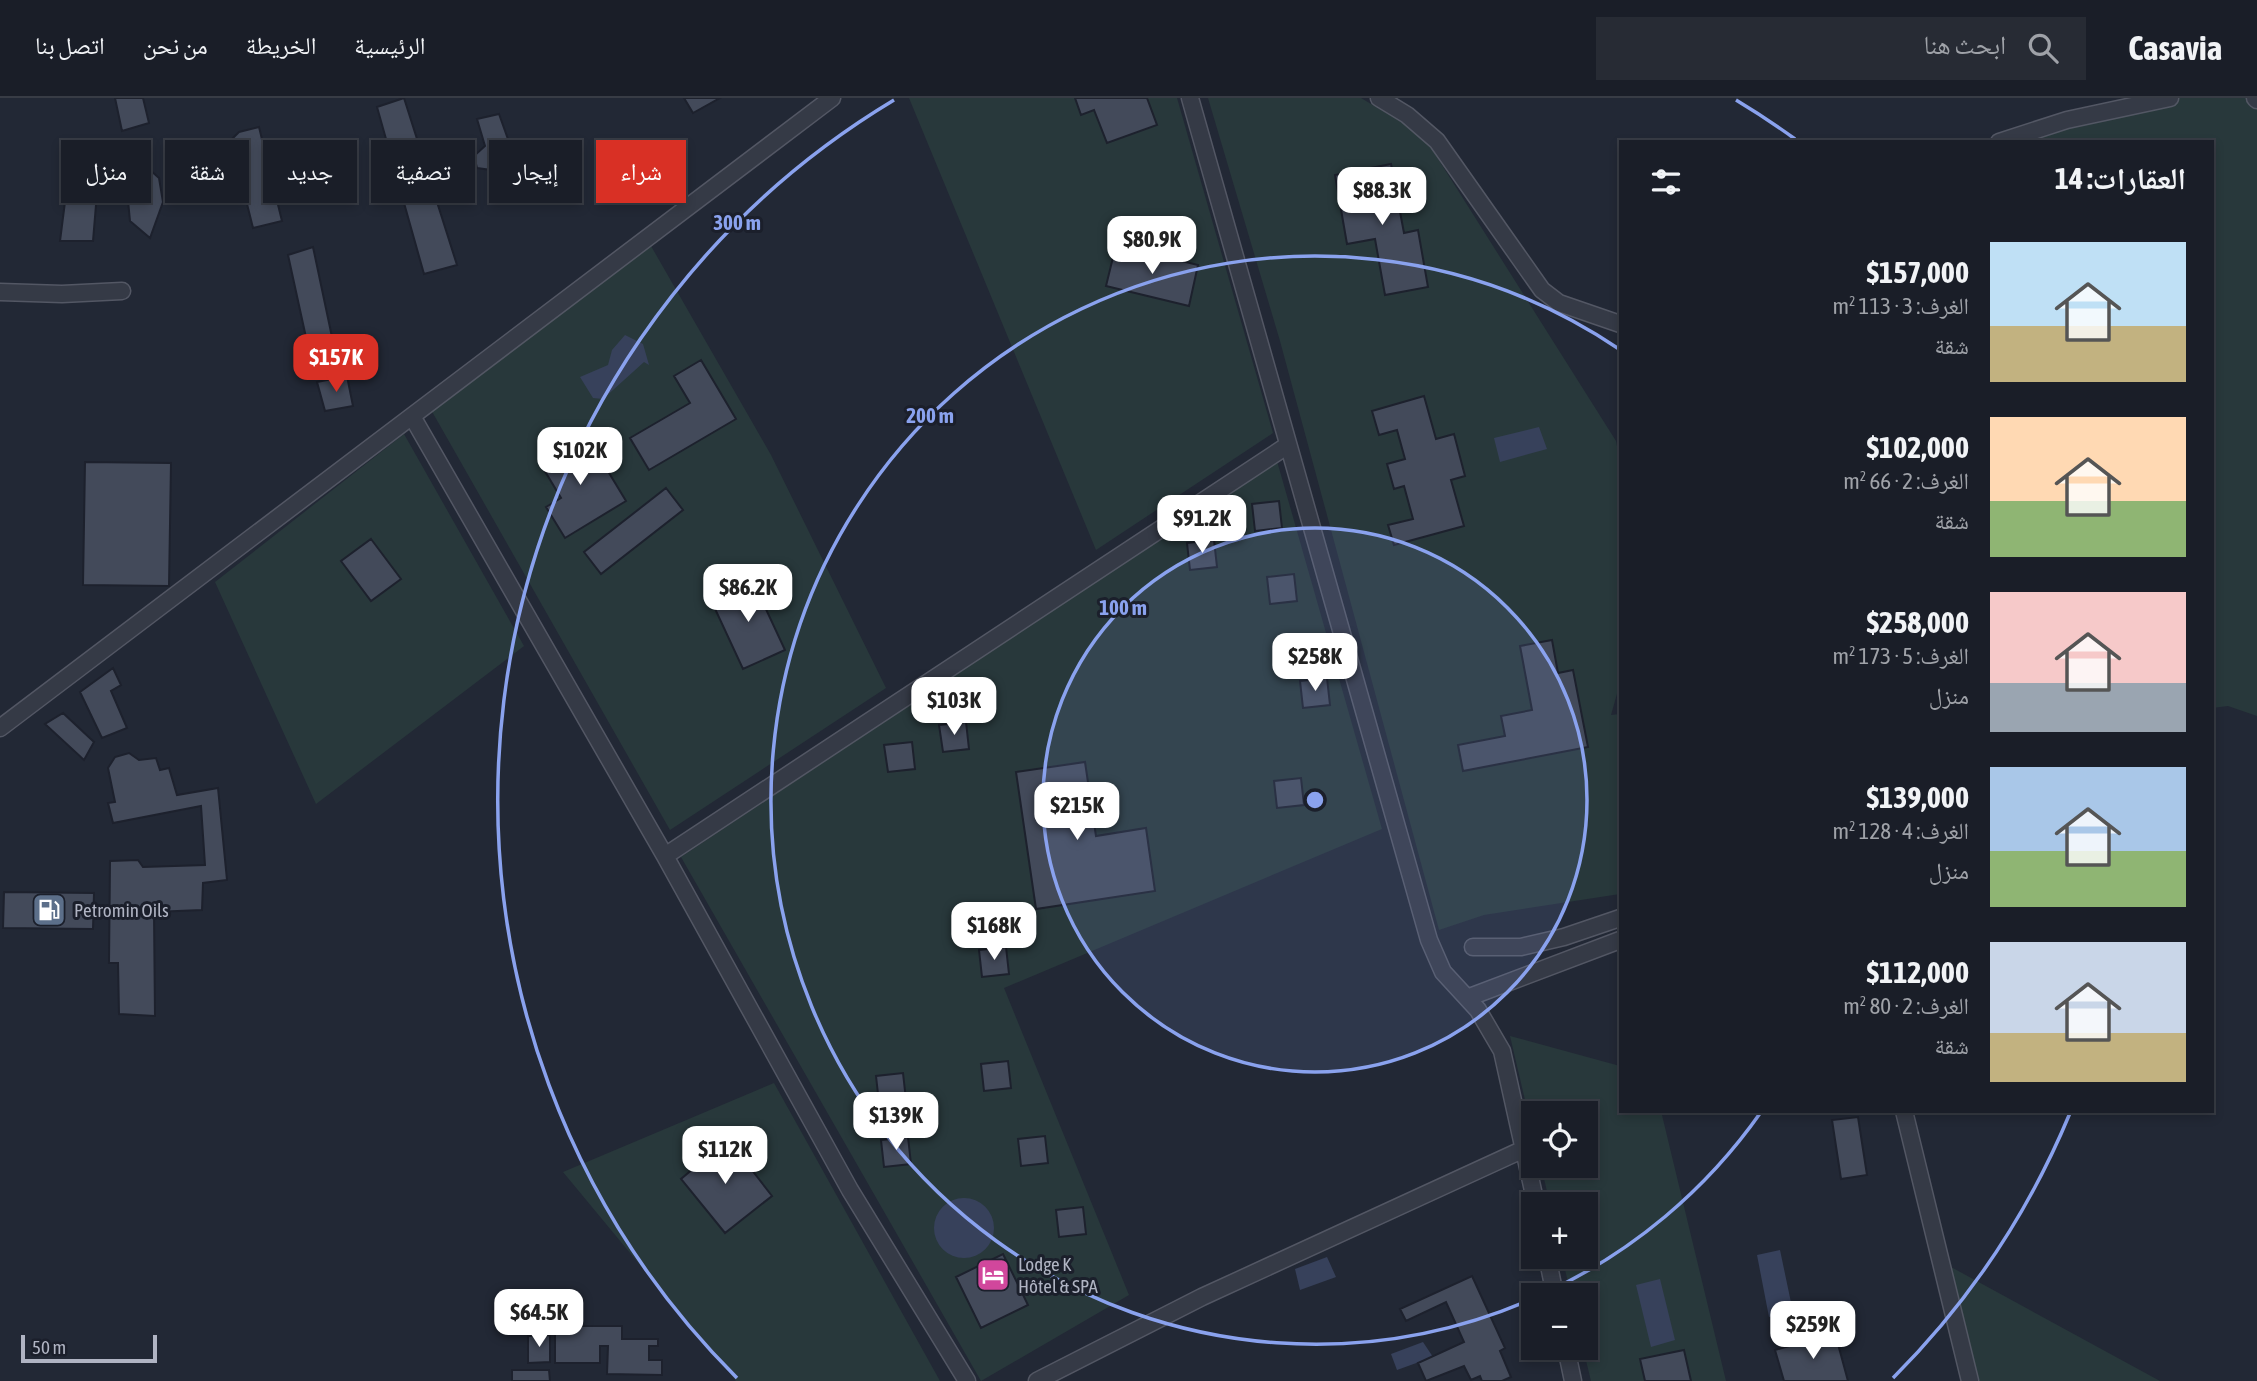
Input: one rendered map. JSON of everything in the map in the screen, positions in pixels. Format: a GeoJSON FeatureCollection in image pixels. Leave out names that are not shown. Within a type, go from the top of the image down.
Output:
{"type":"FeatureCollection","features":[{"type":"Feature","properties":{"kind":"street"},"geometry":{"type":"LineString","coordinates":[[0,728],[413,418],[832,98]]}},
{"type":"Feature","properties":{"kind":"street"},"geometry":{"type":"LineString","coordinates":[[1190,98],[1429,940],[1443,972],[1492,1030],[1502,1051],[1521,1136]]}},
{"type":"Feature","properties":{"kind":"street"},"geometry":{"type":"LineString","coordinates":[[1379,98],[1407,115],[1437,141],[1542,290],[1559,303],[1619,324]]}},
{"type":"Feature","properties":{"kind":"street"},"geometry":{"type":"LineString","coordinates":[[2005,140],[2067,120],[2170,98]]}},
{"type":"Feature","properties":{"kind":"street"},"geometry":{"type":"LineString","coordinates":[[0,292],[62,294],[122,291]]}},
{"type":"Feature","properties":{"kind":"street"},"geometry":{"type":"LineString","coordinates":[[413,418],[665,856],[850,1190],[967,1381]]}},
{"type":"Feature","properties":{"kind":"street"},"geometry":{"type":"LineString","coordinates":[[665,856],[1288,445]]}},
{"type":"Feature","properties":{"kind":"street"},"geometry":{"type":"LineString","coordinates":[[1473,947],[1530,945],[1619,918]]}},
{"type":"Feature","properties":{"kind":"street"},"geometry":{"type":"LineString","coordinates":[[1467,998],[1619,940]]}},
{"type":"Feature","properties":{"kind":"street"},"geometry":{"type":"LineString","coordinates":[[1904,1113],[1970,1381]]}},
{"type":"Feature","properties":{"kind":"street"},"geometry":{"type":"LineString","coordinates":[[1037,1381],[1202,1297],[1521,1150]]}},
{"type":"Feature","properties":{"kind":"street"},"geometry":{"type":"LineString","coordinates":[[1569,1360],[1573,1381]]}},
{"type":"Feature","properties":{"kind":"shaded area"},"geometry":{"type":"Polygon","coordinates":[[[909,98],[1177,98],[1273,433],[1096,550],[909,98]]]}},
{"type":"Feature","properties":{"kind":"shaded area"},"geometry":{"type":"Polygon","coordinates":[[[1208,98],[1361,98],[1423,135],[1616,441],[1619,457],[1619,687],[1611,715],[1619,714],[1619,894],[1484,915],[1439,930],[1280,341],[1208,98]]]}},
{"type":"Feature","properties":{"kind":"shaded area"},"geometry":{"type":"Polygon","coordinates":[[[2171,98],[2249,98],[2257,104],[2257,716],[2228,706],[2214,708],[2214,140],[2012,140],[2171,98]]]}},
{"type":"Feature","properties":{"kind":"shaded area"},"geometry":{"type":"Polygon","coordinates":[[[651,246],[771,455],[886,688],[670,830],[430,408],[651,246]]]}},
{"type":"Feature","properties":{"kind":"shaded area"},"geometry":{"type":"Polygon","coordinates":[[[404,434],[524,646],[316,804],[215,582],[404,434]]]}},
{"type":"Feature","properties":{"kind":"shaded area"},"geometry":{"type":"Polygon","coordinates":[[[1277,461],[1382,829],[1004,988],[1129,1295],[981,1381],[681,857],[1277,461]]]}},
{"type":"Feature","properties":{"kind":"shaded area"},"geometry":{"type":"Polygon","coordinates":[[[1510,1036],[1619,1066],[1619,1113],[1661,1113],[1726,1381],[1591,1381],[1586,1360],[1598,1360],[1598,1283],[1568,1283],[1565,1269],[1598,1269],[1598,1192],[1547,1192],[1544,1178],[1598,1178],[1598,1101],[1525,1101],[1510,1036]]]}},
{"type":"Feature","properties":{"kind":"shaded area"},"geometry":{"type":"Polygon","coordinates":[[[774,1083],[940,1381],[736,1381],[563,1172],[774,1083]]]}},
{"type":"Feature","properties":{"kind":"shaded area"},"geometry":{"type":"Polygon","coordinates":[[[1951,1267],[2160,1381],[1978,1381],[1951,1267]]]}},
{"type":"Feature","properties":{"kind":"water"},"geometry":{"type":"Polygon","coordinates":[[[625,335],[643,344],[649,365],[644,362],[603,399],[593,398],[580,377],[608,365],[612,350],[625,335]]]}},
{"type":"Feature","properties":{"kind":"water"},"geometry":{"type":"Polygon","coordinates":[[[1539,427],[1547,449],[1500,462],[1494,438],[1539,427]]]}},
{"type":"Feature","properties":{"kind":"water"},"geometry":{"type":"Polygon","coordinates":[[[964,1198],[981,1203],[989,1211],[994,1228],[989,1245],[981,1253],[964,1258],[947,1253],[939,1245],[934,1228],[939,1211],[947,1203],[964,1198]]]}},
{"type":"Feature","properties":{"kind":"water"},"geometry":{"type":"Polygon","coordinates":[[[1780,1250],[1793,1312],[1769,1317],[1757,1255],[1780,1250]]]}},
{"type":"Feature","properties":{"kind":"water"},"geometry":{"type":"Polygon","coordinates":[[[1327,1257],[1336,1277],[1300,1290],[1295,1269],[1327,1257]]]}},
{"type":"Feature","properties":{"kind":"water"},"geometry":{"type":"Polygon","coordinates":[[[1660,1279],[1675,1340],[1651,1347],[1636,1285],[1660,1279]]]}},
{"type":"Feature","properties":{"kind":"water"},"geometry":{"type":"Polygon","coordinates":[[[1423,1342],[1433,1357],[1397,1370],[1391,1354],[1423,1342]]]}},
{"type":"Feature","properties":{"kind":"building"},"geometry":{"type":"Polygon","coordinates":[[[115,98],[143,98],[149,123],[122,131],[115,98]]]}},
{"type":"Feature","properties":{"kind":"building"},"geometry":{"type":"Polygon","coordinates":[[[404,98],[417,140],[386,140],[377,107],[404,98]]]}},
{"type":"Feature","properties":{"kind":"building"},"geometry":{"type":"Polygon","coordinates":[[[684,98],[720,98],[693,113],[684,98]]]}},
{"type":"Feature","properties":{"kind":"building"},"geometry":{"type":"Polygon","coordinates":[[[1075,98],[1147,98],[1157,125],[1107,143],[1094,110],[1081,115],[1075,98]]]}},
{"type":"Feature","properties":{"kind":"building"},"geometry":{"type":"Polygon","coordinates":[[[499,114],[508,140],[489,140],[489,170],[477,168],[475,160],[475,155],[485,146],[477,119],[499,114]]]}},
{"type":"Feature","properties":{"kind":"building"},"geometry":{"type":"Polygon","coordinates":[[[259,127],[263,143],[263,203],[278,203],[282,221],[253,228],[247,203],[249,203],[249,140],[231,140],[239,132],[259,127]]]}},
{"type":"Feature","properties":{"kind":"building"},"geometry":{"type":"Polygon","coordinates":[[[1391,164],[1404,233],[1418,230],[1428,287],[1385,295],[1375,239],[1347,244],[1335,175],[1391,164]]]}},
{"type":"Feature","properties":{"kind":"building"},"geometry":{"type":"Polygon","coordinates":[[[151,171],[159,178],[163,202],[150,238],[130,221],[128,203],[151,203],[151,171]]]}},
{"type":"Feature","properties":{"kind":"building"},"geometry":{"type":"Polygon","coordinates":[[[65,203],[97,203],[93,241],[60,241],[65,203]]]}},
{"type":"Feature","properties":{"kind":"building"},"geometry":{"type":"Polygon","coordinates":[[[404,203],[437,203],[457,265],[424,274],[404,203]]]}},
{"type":"Feature","properties":{"kind":"building"},"geometry":{"type":"Polygon","coordinates":[[[1116,245],[1198,265],[1189,306],[1106,286],[1116,245]]]}},
{"type":"Feature","properties":{"kind":"building"},"geometry":{"type":"Polygon","coordinates":[[[313,247],[332,337],[307,342],[288,255],[313,247]]]}},
{"type":"Feature","properties":{"kind":"building"},"geometry":{"type":"Polygon","coordinates":[[[701,360],[736,419],[649,470],[630,438],[690,403],[674,376],[701,360]]]}},
{"type":"Feature","properties":{"kind":"building"},"geometry":{"type":"Polygon","coordinates":[[[347,376],[353,406],[325,411],[317,382],[347,376]]]}},
{"type":"Feature","properties":{"kind":"building"},"geometry":{"type":"Polygon","coordinates":[[[1424,396],[1436,439],[1454,434],[1465,476],[1451,480],[1464,526],[1394,545],[1388,525],[1413,519],[1404,486],[1394,489],[1387,464],[1405,459],[1397,430],[1379,435],[1372,411],[1424,396]]]}},
{"type":"Feature","properties":{"kind":"building"},"geometry":{"type":"Polygon","coordinates":[[[586,435],[626,501],[565,538],[546,507],[561,498],[540,463],[586,435]]]}},
{"type":"Feature","properties":{"kind":"building"},"geometry":{"type":"Polygon","coordinates":[[[85,462],[171,463],[169,586],[83,585],[85,462]]]}},
{"type":"Feature","properties":{"kind":"building"},"geometry":{"type":"Polygon","coordinates":[[[666,488],[683,510],[601,574],[584,552],[666,488]]]}},
{"type":"Feature","properties":{"kind":"building"},"geometry":{"type":"Polygon","coordinates":[[[1279,501],[1282,528],[1255,531],[1252,504],[1279,501]]]}},
{"type":"Feature","properties":{"kind":"building"},"geometry":{"type":"Polygon","coordinates":[[[371,539],[401,579],[371,601],[341,561],[371,539]]]}},
{"type":"Feature","properties":{"kind":"building"},"geometry":{"type":"Polygon","coordinates":[[[1214,540],[1217,567],[1190,570],[1187,543],[1214,540]]]}},
{"type":"Feature","properties":{"kind":"building"},"geometry":{"type":"Polygon","coordinates":[[[1294,574],[1297,601],[1270,604],[1267,577],[1294,574]]]}},
{"type":"Feature","properties":{"kind":"building"},"geometry":{"type":"Polygon","coordinates":[[[752,579],[785,650],[743,669],[710,598],[752,579]]]}},
{"type":"Feature","properties":{"kind":"building"},"geometry":{"type":"Polygon","coordinates":[[[1552,640],[1558,673],[1573,670],[1588,747],[1463,771],[1458,745],[1505,736],[1501,716],[1532,710],[1520,646],[1552,640]]]}},
{"type":"Feature","properties":{"kind":"building"},"geometry":{"type":"Polygon","coordinates":[[[113,668],[121,685],[111,691],[127,728],[102,738],[80,692],[113,668]]]}},
{"type":"Feature","properties":{"kind":"building"},"geometry":{"type":"Polygon","coordinates":[[[1327,678],[1330,705],[1303,708],[1300,681],[1327,678]]]}},
{"type":"Feature","properties":{"kind":"building"},"geometry":{"type":"Polygon","coordinates":[[[63,713],[94,742],[84,760],[45,724],[63,713]]]}},
{"type":"Feature","properties":{"kind":"building"},"geometry":{"type":"Polygon","coordinates":[[[966,722],[969,749],[943,752],[939,725],[966,722]]]}},
{"type":"Feature","properties":{"kind":"building"},"geometry":{"type":"Polygon","coordinates":[[[912,742],[915,769],[888,772],[884,745],[912,742]]]}},
{"type":"Feature","properties":{"kind":"building"},"geometry":{"type":"Polygon","coordinates":[[[129,753],[139,760],[156,758],[160,770],[169,768],[177,795],[218,788],[227,880],[203,883],[202,910],[154,912],[155,1016],[119,1014],[118,963],[109,963],[110,861],[138,860],[143,867],[205,865],[201,806],[113,823],[108,803],[115,802],[108,768],[115,757],[129,753]]]}},
{"type":"Feature","properties":{"kind":"building"},"geometry":{"type":"Polygon","coordinates":[[[1085,762],[1096,836],[1146,828],[1155,891],[1036,909],[1016,772],[1085,762]]]}},
{"type":"Feature","properties":{"kind":"building"},"geometry":{"type":"Polygon","coordinates":[[[1301,778],[1304,805],[1277,808],[1274,781],[1301,778]]]}},
{"type":"Feature","properties":{"kind":"building","name":"Petromin Oils"},"geometry":{"type":"Polygon","coordinates":[[[4,892],[94,893],[93,929],[3,928],[4,892]]]}},
{"type":"Feature","properties":{"kind":"building"},"geometry":{"type":"Polygon","coordinates":[[[1006,947],[1009,974],[982,977],[979,950],[1006,947]]]}},
{"type":"Feature","properties":{"kind":"building"},"geometry":{"type":"Polygon","coordinates":[[[1008,1061],[1011,1088],[984,1091],[981,1064],[1008,1061]]]}},
{"type":"Feature","properties":{"kind":"building"},"geometry":{"type":"Polygon","coordinates":[[[903,1073],[906,1100],[879,1103],[876,1076],[903,1073]]]}},
{"type":"Feature","properties":{"kind":"building"},"geometry":{"type":"Polygon","coordinates":[[[1858,1117],[1867,1175],[1841,1179],[1832,1120],[1858,1117]]]}},
{"type":"Feature","properties":{"kind":"building"},"geometry":{"type":"Polygon","coordinates":[[[1045,1136],[1048,1163],[1021,1166],[1018,1139],[1045,1136]]]}},
{"type":"Feature","properties":{"kind":"building"},"geometry":{"type":"Polygon","coordinates":[[[908,1137],[911,1164],[884,1167],[881,1140],[908,1137]]]}},
{"type":"Feature","properties":{"kind":"building"},"geometry":{"type":"Polygon","coordinates":[[[731,1143],[772,1196],[725,1233],[681,1179],[694,1168],[686,1159],[704,1145],[713,1157],[731,1143]]]}},
{"type":"Feature","properties":{"kind":"building"},"geometry":{"type":"Polygon","coordinates":[[[1083,1207],[1086,1234],[1059,1237],[1056,1210],[1083,1207]]]}},
{"type":"Feature","properties":{"kind":"building"},"geometry":{"type":"Polygon","coordinates":[[[1003,1254],[1028,1305],[981,1328],[956,1277],[1003,1254]]]}},
{"type":"Feature","properties":{"kind":"building"},"geometry":{"type":"Polygon","coordinates":[[[1472,1276],[1505,1348],[1500,1351],[1511,1377],[1502,1381],[1482,1381],[1480,1376],[1471,1380],[1464,1366],[1426,1381],[1418,1363],[1464,1342],[1446,1302],[1406,1321],[1400,1309],[1472,1276]]]}},
{"type":"Feature","properties":{"kind":"building"},"geometry":{"type":"Polygon","coordinates":[[[555,1326],[622,1326],[622,1339],[658,1339],[658,1346],[649,1346],[649,1360],[662,1360],[662,1375],[607,1374],[608,1346],[600,1346],[600,1363],[555,1363],[555,1326]]]}},
{"type":"Feature","properties":{"kind":"building"},"geometry":{"type":"Polygon","coordinates":[[[1835,1333],[1848,1381],[1784,1381],[1775,1350],[1835,1333]]]}},
{"type":"Feature","properties":{"kind":"building"},"geometry":{"type":"Polygon","coordinates":[[[550,1335],[550,1362],[528,1363],[528,1336],[550,1335]]]}},
{"type":"Feature","properties":{"kind":"building"},"geometry":{"type":"Polygon","coordinates":[[[1684,1350],[1691,1381],[1645,1381],[1640,1359],[1684,1350]]]}},
{"type":"Feature","properties":{"kind":"building"},"geometry":{"type":"Polygon","coordinates":[[[512,1370],[549,1370],[550,1381],[512,1381],[512,1370]]]}},
{"type":"Feature","properties":{"kind":"place","name":"Petromin Oils"},"geometry":{"type":"Point","coordinates":[49,910]}},
{"type":"Feature","properties":{"kind":"place","name":"Lodge K Hôtel & SPA"},"geometry":{"type":"Point","coordinates":[993,1275]}}]}
